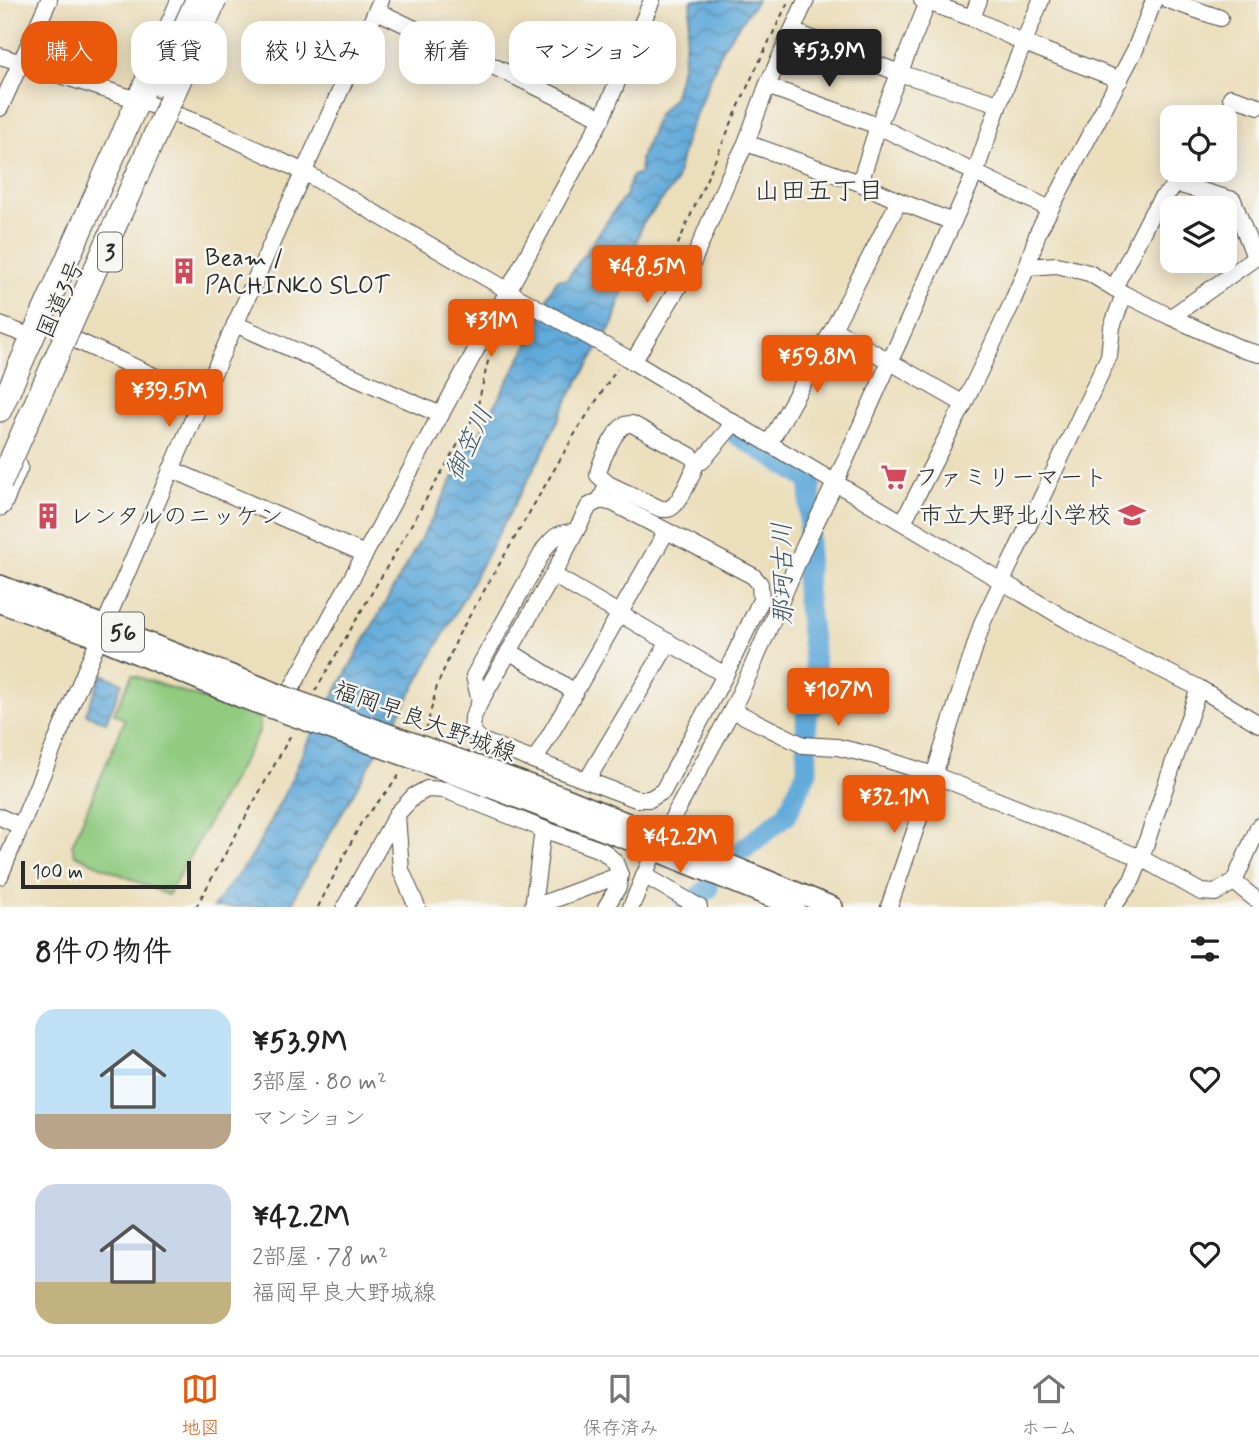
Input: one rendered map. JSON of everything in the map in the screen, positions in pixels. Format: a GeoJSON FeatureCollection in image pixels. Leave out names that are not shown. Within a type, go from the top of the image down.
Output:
{"type":"FeatureCollection","features":[{"type":"Feature","properties":{"kind":"highway","name":"国道3号"},"geometry":{"type":"LineString","coordinates":[[0,410],[183,0]]}},
{"type":"Feature","properties":{"kind":"highway"},"geometry":{"type":"LineString","coordinates":[[0,446],[197,0]]}},
{"type":"Feature","properties":{"kind":"highway"},"geometry":{"type":"LineString","coordinates":[[0,484],[215,0]]}},
{"type":"Feature","properties":{"kind":"highway","name":"国道3号"},"geometry":{"type":"LineString","coordinates":[[0,504],[222,0]]}},
{"type":"Feature","properties":{"kind":"main road","name":"福岡早良大野城線"},"geometry":{"type":"LineString","coordinates":[[0,585],[102,632],[244,689],[833,907]]}},
{"type":"Feature","properties":{"kind":"main road","name":"福岡早良大野城線"},"geometry":{"type":"LineString","coordinates":[[0,603],[102,632]]}},
{"type":"Feature","properties":{"kind":"main road","name":"福岡早良大野城線"},"geometry":{"type":"LineString","coordinates":[[244,689],[287,697],[417,752]]}},
{"type":"Feature","properties":{"kind":"main road","name":"福岡早良大野城線"},"geometry":{"type":"LineString","coordinates":[[658,844],[795,907]]}},
{"type":"Feature","properties":{"kind":"street"},"geometry":{"type":"LineString","coordinates":[[40,21],[49,0]]}},
{"type":"Feature","properties":{"kind":"street"},"geometry":{"type":"LineString","coordinates":[[287,697],[440,415],[512,293],[602,118],[652,0]]}},
{"type":"Feature","properties":{"kind":"street"},"geometry":{"type":"LineString","coordinates":[[627,361],[691,266],[728,179],[747,143],[768,86],[806,0]]}},
{"type":"Feature","properties":{"kind":"street"},"geometry":{"type":"LineString","coordinates":[[972,18],[979,0]]}},
{"type":"Feature","properties":{"kind":"street"},"geometry":{"type":"LineString","coordinates":[[631,907],[658,844],[750,672],[804,545],[835,483],[975,173],[999,104],[1041,0]]}},
{"type":"Feature","properties":{"kind":"street"},"geometry":{"type":"LineString","coordinates":[[903,522],[964,404],[1027,267],[1038,232],[1049,209],[1135,50],[1154,0]]}},
{"type":"Feature","properties":{"kind":"street"},"geometry":{"type":"LineString","coordinates":[[1168,0],[1220,18]]}},
{"type":"Feature","properties":{"kind":"street"},"geometry":{"type":"LineString","coordinates":[[860,183],[878,125],[925,1],[1120,80]]}},
{"type":"Feature","properties":{"kind":"street"},"geometry":{"type":"LineString","coordinates":[[0,877],[171,469],[379,6],[602,118]]}},
{"type":"Feature","properties":{"kind":"street"},"geometry":{"type":"LineString","coordinates":[[792,31],[899,73],[999,104]]}},
{"type":"Feature","properties":{"kind":"street"},"geometry":{"type":"LineString","coordinates":[[0,55],[21,63],[0,108]]}},
{"type":"Feature","properties":{"kind":"street"},"geometry":{"type":"LineString","coordinates":[[87,84],[213,129],[304,172],[1091,634],[1199,688],[1259,724]]}},
{"type":"Feature","properties":{"kind":"street"},"geometry":{"type":"LineString","coordinates":[[768,86],[878,125],[1049,209]]}},
{"type":"Feature","properties":{"kind":"street"},"geometry":{"type":"LineString","coordinates":[[1231,97],[1259,106]]}},
{"type":"Feature","properties":{"kind":"street"},"geometry":{"type":"LineString","coordinates":[[747,143],[860,183],[953,222]]}},
{"type":"Feature","properties":{"kind":"street"},"geometry":{"type":"LineString","coordinates":[[889,907],[983,621],[1110,356],[1119,291],[1156,207],[1177,184],[1233,200],[1257,258],[1171,317]]}},
{"type":"Feature","properties":{"kind":"street"},"geometry":{"type":"LineString","coordinates":[[769,444],[833,329],[899,201]]}},
{"type":"Feature","properties":{"kind":"street"},"geometry":{"type":"LineString","coordinates":[[1027,267],[1057,265],[1089,273],[1171,317],[1244,351],[1259,354]]}},
{"type":"Feature","properties":{"kind":"street"},"geometry":{"type":"LineString","coordinates":[[235,324],[440,415]]}},
{"type":"Feature","properties":{"kind":"street"},"geometry":{"type":"LineString","coordinates":[[0,326],[32,337]]}},
{"type":"Feature","properties":{"kind":"street"},"geometry":{"type":"LineString","coordinates":[[833,329],[964,404]]}},
{"type":"Feature","properties":{"kind":"street"},"geometry":{"type":"LineString","coordinates":[[71,338],[202,398]]}},
{"type":"Feature","properties":{"kind":"street"},"geometry":{"type":"LineString","coordinates":[[696,462],[702,461],[734,423]]}},
{"type":"Feature","properties":{"kind":"street"},"geometry":{"type":"LineString","coordinates":[[632,424],[691,456],[696,462],[675,505],[669,509],[661,509],[608,484],[598,475],[599,466],[620,429],[632,424]]}},
{"type":"Feature","properties":{"kind":"street"},"geometry":{"type":"LineString","coordinates":[[171,469],[365,554]]}},
{"type":"Feature","properties":{"kind":"street"},"geometry":{"type":"LineString","coordinates":[[600,500],[613,503],[752,576],[760,584],[761,600],[725,675],[663,791],[650,799],[636,799],[482,741],[472,731],[473,717],[480,702],[589,506],[600,500],[608,484]]}},
{"type":"Feature","properties":{"kind":"street"},"geometry":{"type":"LineString","coordinates":[[535,760],[666,531]]}},
{"type":"Feature","properties":{"kind":"street"},"geometry":{"type":"LineString","coordinates":[[480,702],[474,676],[545,548],[564,532],[575,532]]}},
{"type":"Feature","properties":{"kind":"street"},"geometry":{"type":"LineString","coordinates":[[553,575],[725,675]]}},
{"type":"Feature","properties":{"kind":"street"},"geometry":{"type":"LineString","coordinates":[[587,780],[669,642]]}},
{"type":"Feature","properties":{"kind":"street"},"geometry":{"type":"LineString","coordinates":[[509,651],[575,692]]}},
{"type":"Feature","properties":{"kind":"street"},"geometry":{"type":"LineString","coordinates":[[1114,907],[1132,880],[1141,858],[1199,688]]}},
{"type":"Feature","properties":{"kind":"street"},"geometry":{"type":"LineString","coordinates":[[732,710],[803,745],[837,747],[934,775],[1141,858],[1201,892],[1215,893],[1234,882],[1259,826]]}},
{"type":"Feature","properties":{"kind":"street"},"geometry":{"type":"LineString","coordinates":[[345,907],[397,814],[414,796],[427,789],[444,790],[603,851],[615,863],[620,875],[618,887],[606,907]]}},
{"type":"Feature","properties":{"kind":"street"},"geometry":{"type":"LineString","coordinates":[[397,814],[401,870],[417,907]]}},
{"type":"Feature","properties":{"kind":"street"},"geometry":{"type":"LineString","coordinates":[[0,817],[20,826]]}},
{"type":"Feature","properties":{"kind":"street"},"geometry":{"type":"LineString","coordinates":[[543,830],[533,907],[620,875]]}},
{"type":"Feature","properties":{"kind":"street"},"geometry":{"type":"LineString","coordinates":[[644,875],[699,907]]}},
{"type":"Feature","properties":{"kind":"street"},"geometry":{"type":"LineString","coordinates":[[1234,882],[1259,902]]}},
{"type":"Feature","properties":{"kind":"path"},"geometry":{"type":"LineString","coordinates":[[664,283],[690,216],[789,0]]}},
{"type":"Feature","properties":{"kind":"path"},"geometry":{"type":"LineString","coordinates":[[316,690],[476,413],[490,349]]}},
{"type":"Feature","properties":{"kind":"path"},"geometry":{"type":"LineString","coordinates":[[318,907],[361,822],[417,752],[437,686],[459,634],[576,432],[627,361]]}},
{"type":"Feature","properties":{"kind":"path"},"geometry":{"type":"LineString","coordinates":[[195,907],[296,726]]}},
{"type":"Feature","properties":{"kind":"green space"},"geometry":{"type":"Polygon","coordinates":[[[132,675],[260,718],[259,732],[168,895],[75,855],[72,845],[125,720],[114,713],[132,675]]]}},
{"type":"Feature","properties":{"kind":"water"},"geometry":{"type":"Polygon","coordinates":[[[692,0],[757,0],[723,47],[687,135],[675,184],[642,224],[613,323],[568,399],[543,452],[412,692],[298,889],[292,907],[213,907],[253,855],[292,779],[306,745],[536,329],[549,293],[558,279],[567,279],[626,194],[632,176],[641,173],[640,160],[659,113],[673,99],[682,66],[692,0]]]}},
{"type":"Feature","properties":{"kind":"water"},"geometry":{"type":"Polygon","coordinates":[[[102,674],[122,683],[106,722],[86,714],[102,674]]]}},
{"type":"Feature","properties":{"kind":"waterway","name":"那珂古川"},"geometry":{"type":"LineString","coordinates":[[736,434],[811,481],[806,590],[819,701],[806,712],[807,771],[787,814],[744,849]]}},
{"type":"Feature","properties":{"kind":"waterway","name":"那珂古川"},"geometry":{"type":"LineString","coordinates":[[687,907],[708,889]]}},
{"type":"Feature","properties":{"kind":"place","name":"Beam / PACHINKO SLOT"},"geometry":{"type":"Point","coordinates":[184,271]}},
{"type":"Feature","properties":{"kind":"place","name":"ファミリーマート"},"geometry":{"type":"Point","coordinates":[894,477]}},
{"type":"Feature","properties":{"kind":"place","name":"市立大野北小学校"},"geometry":{"type":"Point","coordinates":[1132,515]}},
{"type":"Feature","properties":{"kind":"place","name":"レンタルのニッケン"},"geometry":{"type":"Point","coordinates":[48,516]}},
{"type":"Feature","properties":{"kind":"district","name":"山田五丁目"},"geometry":{"type":"Point","coordinates":[819,190]}},
{"type":"Feature","properties":{"kind":"water label","name":"御笠川"},"geometry":{"type":"Point","coordinates":[468,443]}}]}
